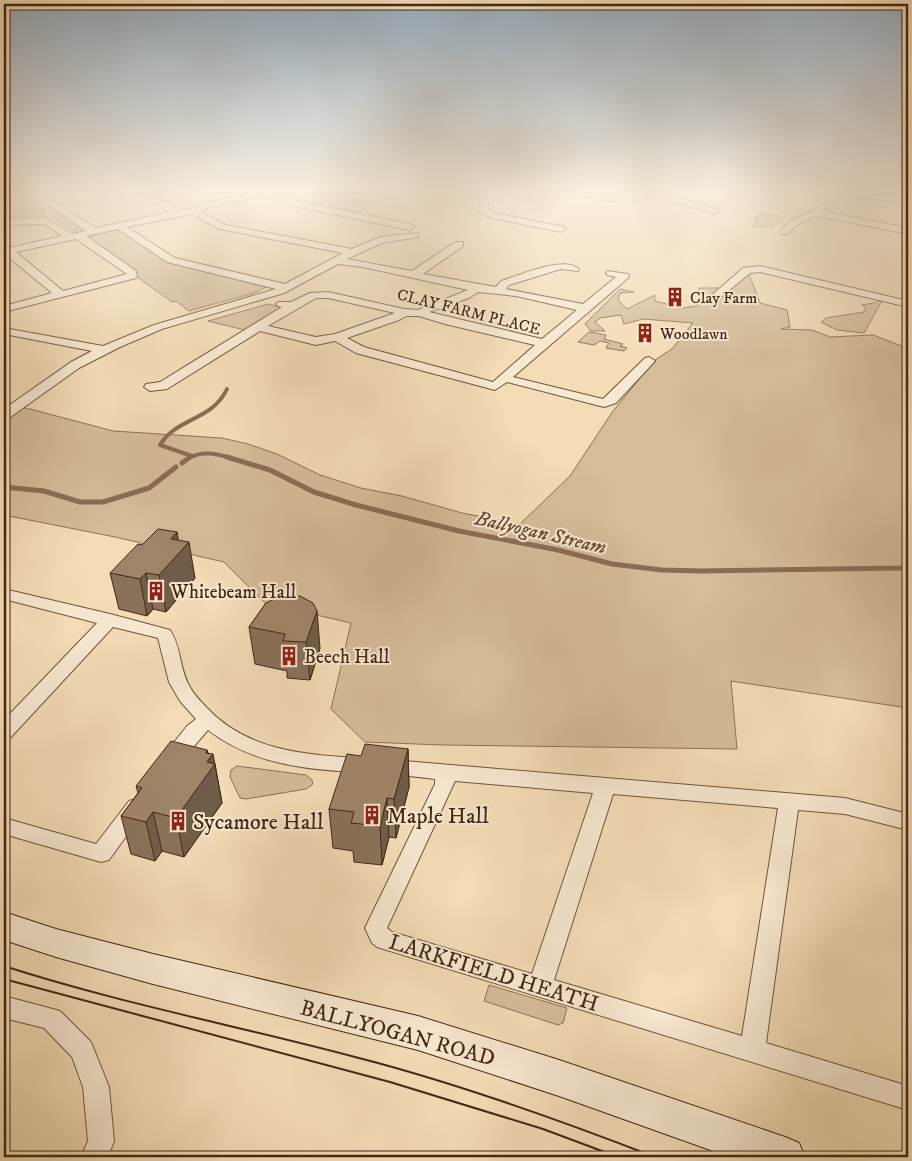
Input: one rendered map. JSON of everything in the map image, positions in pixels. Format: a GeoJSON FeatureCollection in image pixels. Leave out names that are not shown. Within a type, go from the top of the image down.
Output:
{"type":"FeatureCollection","features":[{"type":"Feature","properties":{"kind":"street"},"geometry":{"type":"LineString","coordinates":[[6,251],[28,246]]}},
{"type":"Feature","properties":{"kind":"street"},"geometry":{"type":"LineString","coordinates":[[4,309],[132,276],[132,273],[90,246]]}},
{"type":"Feature","properties":{"kind":"street"},"geometry":{"type":"LineString","coordinates":[[150,246],[171,260],[287,288]]}},
{"type":"Feature","properties":{"kind":"street"},"geometry":{"type":"LineString","coordinates":[[323,246],[353,252]]}},
{"type":"Feature","properties":{"kind":"street"},"geometry":{"type":"LineString","coordinates":[[4,415],[75,365],[104,350],[158,327],[260,298],[287,288],[366,246]]}},
{"type":"Feature","properties":{"kind":"street"},"geometry":{"type":"LineString","coordinates":[[414,275],[457,246]]}},
{"type":"Feature","properties":{"kind":"street"},"geometry":{"type":"LineString","coordinates":[[6,251],[60,294]]}},
{"type":"Feature","properties":{"kind":"street"},"geometry":{"type":"LineString","coordinates":[[337,261],[363,264],[475,288],[499,290],[584,308]]}},
{"type":"Feature","properties":{"kind":"street"},"geometry":{"type":"LineString","coordinates":[[499,290],[505,284],[558,264],[574,269]]}},
{"type":"Feature","properties":{"kind":"street"},"geometry":{"type":"LineString","coordinates":[[717,295],[747,270],[760,269],[908,304]]}},
{"type":"Feature","properties":{"kind":"street"},"geometry":{"type":"LineString","coordinates":[[544,343],[624,276],[611,273]]}},
{"type":"Feature","properties":{"kind":"street"},"geometry":{"type":"LineString","coordinates":[[420,313],[431,306],[470,294],[475,288]]}},
{"type":"Feature","properties":{"kind":"street","name":"CLAY FARM PLACE"},"geometry":{"type":"LineString","coordinates":[[150,387],[163,386],[292,306],[308,297],[320,294],[404,312],[420,313],[445,321],[544,343]]}},
{"type":"Feature","properties":{"kind":"street"},"geometry":{"type":"LineString","coordinates":[[260,298],[292,306]]}},
{"type":"Feature","properties":{"kind":"street"},"geometry":{"type":"LineString","coordinates":[[257,327],[316,341],[337,337],[396,318],[404,312]]}},
{"type":"Feature","properties":{"kind":"street"},"geometry":{"type":"LineString","coordinates":[[4,331],[104,350]]}},
{"type":"Feature","properties":{"kind":"street","name":"CLAY FARM PLACE"},"geometry":{"type":"LineString","coordinates":[[337,337],[350,346],[372,354],[495,386],[544,343]]}},
{"type":"Feature","properties":{"kind":"street"},"geometry":{"type":"LineString","coordinates":[[504,378],[604,403],[611,400],[649,361]]}},
{"type":"Feature","properties":{"kind":"street"},"geometry":{"type":"LineString","coordinates":[[4,594],[164,634],[169,643],[178,683],[188,699],[207,720],[256,751],[284,759],[350,766],[388,767],[788,800],[845,806],[908,822]]}},
{"type":"Feature","properties":{"kind":"street"},"geometry":{"type":"LineString","coordinates":[[4,732],[110,619]]}},
{"type":"Feature","properties":{"kind":"street"},"geometry":{"type":"LineString","coordinates":[[4,826],[101,854],[188,736],[207,720]]}},
{"type":"Feature","properties":{"kind":"street","name":"LARKFIELD HEATH"},"geometry":{"type":"LineString","coordinates":[[446,773],[445,784],[376,928],[377,932],[386,940],[908,1098]]}},
{"type":"Feature","properties":{"kind":"street"},"geometry":{"type":"LineString","coordinates":[[540,987],[606,785]]}},
{"type":"Feature","properties":{"kind":"street"},"geometry":{"type":"LineString","coordinates":[[752,1051],[788,800]]}},
{"type":"Feature","properties":{"kind":"street","name":"BALLYOGAN ROAD"},"geometry":{"type":"LineString","coordinates":[[4,926],[56,943],[152,969],[418,1034],[559,1078],[785,1157]]}},
{"type":"Feature","properties":{"kind":"street"},"geometry":{"type":"LineString","coordinates":[[4,1007],[51,1019],[82,1050],[96,1087],[101,1141],[94,1157]]}},
{"type":"Feature","properties":{"kind":"shaded area"},"geometry":{"type":"Polygon","coordinates":[[[100,246],[144,246],[166,261],[268,286],[257,292],[189,311],[176,301],[172,302],[136,276],[138,273],[100,246]]]}},
{"type":"Feature","properties":{"kind":"shaded area"},"geometry":{"type":"Polygon","coordinates":[[[749,274],[760,303],[787,310],[790,327],[781,329],[812,330],[830,337],[873,335],[904,347],[908,344],[908,708],[731,681],[737,749],[443,745],[365,742],[331,709],[351,623],[265,603],[224,562],[115,537],[4,515],[4,404],[113,431],[222,438],[248,444],[277,454],[320,475],[361,488],[402,496],[462,513],[520,524],[570,476],[613,411],[655,360],[672,349],[693,323],[643,319],[624,324],[621,315],[600,318],[595,322],[605,331],[591,331],[585,324],[620,289],[634,292],[620,293],[618,300],[627,309],[655,295],[655,301],[682,308],[697,306],[699,288],[730,288],[749,274]]]}},
{"type":"Feature","properties":{"kind":"shaded area"},"geometry":{"type":"Polygon","coordinates":[[[883,299],[864,333],[837,330],[821,322],[826,318],[864,312],[866,308],[862,305],[883,299]]]}},
{"type":"Feature","properties":{"kind":"shaded area"},"geometry":{"type":"Polygon","coordinates":[[[268,304],[283,308],[249,331],[208,321],[268,304]]]}},
{"type":"Feature","properties":{"kind":"shaded area"},"geometry":{"type":"Polygon","coordinates":[[[589,332],[606,335],[604,339],[623,344],[620,346],[627,348],[624,351],[606,348],[609,343],[600,341],[594,345],[578,342],[589,332]]]}},
{"type":"Feature","properties":{"kind":"shaded area"},"geometry":{"type":"Polygon","coordinates":[[[237,766],[306,775],[312,780],[313,784],[306,789],[246,799],[240,798],[230,777],[231,770],[237,766]]]}},
{"type":"Feature","properties":{"kind":"shaded area"},"geometry":{"type":"Polygon","coordinates":[[[489,985],[567,1008],[563,1023],[558,1025],[484,1001],[489,985]]]}},
{"type":"Feature","properties":{"kind":"building"},"geometry":{"type":"Polygon","coordinates":[[[158,529],[177,532],[171,539],[189,542],[159,575],[146,573],[140,579],[110,573],[138,544],[142,545],[158,529]]]}},
{"type":"Feature","properties":{"kind":"building"},"geometry":{"type":"Polygon","coordinates":[[[300,596],[313,603],[317,611],[306,642],[283,641],[285,634],[249,627],[266,603],[278,597],[300,596]]]}},
{"type":"Feature","properties":{"kind":"building"},"geometry":{"type":"Polygon","coordinates":[[[171,741],[207,750],[206,753],[213,754],[207,762],[215,764],[176,818],[153,812],[146,822],[121,816],[142,788],[136,786],[171,741]]]}},
{"type":"Feature","properties":{"kind":"building"},"geometry":{"type":"Polygon","coordinates":[[[365,744],[408,749],[394,799],[387,798],[380,826],[351,823],[354,812],[329,809],[347,754],[361,756],[365,744]]]}},
{"type":"Feature","properties":{"kind":"waterway"},"geometry":{"type":"LineString","coordinates":[[192,456],[160,445],[176,429],[213,407],[227,389]]}},
{"type":"Feature","properties":{"kind":"waterway","name":"Ballyogan Stream"},"geometry":{"type":"LineString","coordinates":[[189,458],[205,453],[227,457]]}},
{"type":"Feature","properties":{"kind":"waterway","name":"Ballyogan Stream"},"geometry":{"type":"LineString","coordinates":[[182,463],[190,457]]}},
{"type":"Feature","properties":{"kind":"waterway","name":"Ballyogan Stream"},"geometry":{"type":"LineString","coordinates":[[227,457],[231,458]]}},
{"type":"Feature","properties":{"kind":"waterway","name":"Ballyogan Stream"},"geometry":{"type":"LineString","coordinates":[[227,457],[270,470],[314,492],[356,505],[459,531],[558,550],[612,564],[662,570],[701,571],[903,568],[908,566]]}},
{"type":"Feature","properties":{"kind":"waterway","name":"Ballyogan Stream"},"geometry":{"type":"LineString","coordinates":[[4,487],[44,491],[80,502],[103,502],[149,488],[176,467]]}},
{"type":"Feature","properties":{"kind":"tram line"},"geometry":{"type":"LineString","coordinates":[[4,966],[91,991],[431,1078],[581,1129],[655,1157]]}},
{"type":"Feature","properties":{"kind":"tram line"},"geometry":{"type":"LineString","coordinates":[[4,979],[390,1082],[543,1129],[618,1157]]}},
{"type":"Feature","properties":{"kind":"place","name":"Clay Farm"},"geometry":{"type":"Point","coordinates":[675,297]}},
{"type":"Feature","properties":{"kind":"place","name":"Woodlawn"},"geometry":{"type":"Point","coordinates":[645,333]}},
{"type":"Feature","properties":{"kind":"place","name":"Whitebeam Hall"},"geometry":{"type":"Point","coordinates":[156,591]}},
{"type":"Feature","properties":{"kind":"place","name":"Beech Hall"},"geometry":{"type":"Point","coordinates":[289,656]}},
{"type":"Feature","properties":{"kind":"place","name":"Maple Hall"},"geometry":{"type":"Point","coordinates":[372,815]}},
{"type":"Feature","properties":{"kind":"place","name":"Sycamore Hall"},"geometry":{"type":"Point","coordinates":[178,821]}}]}
